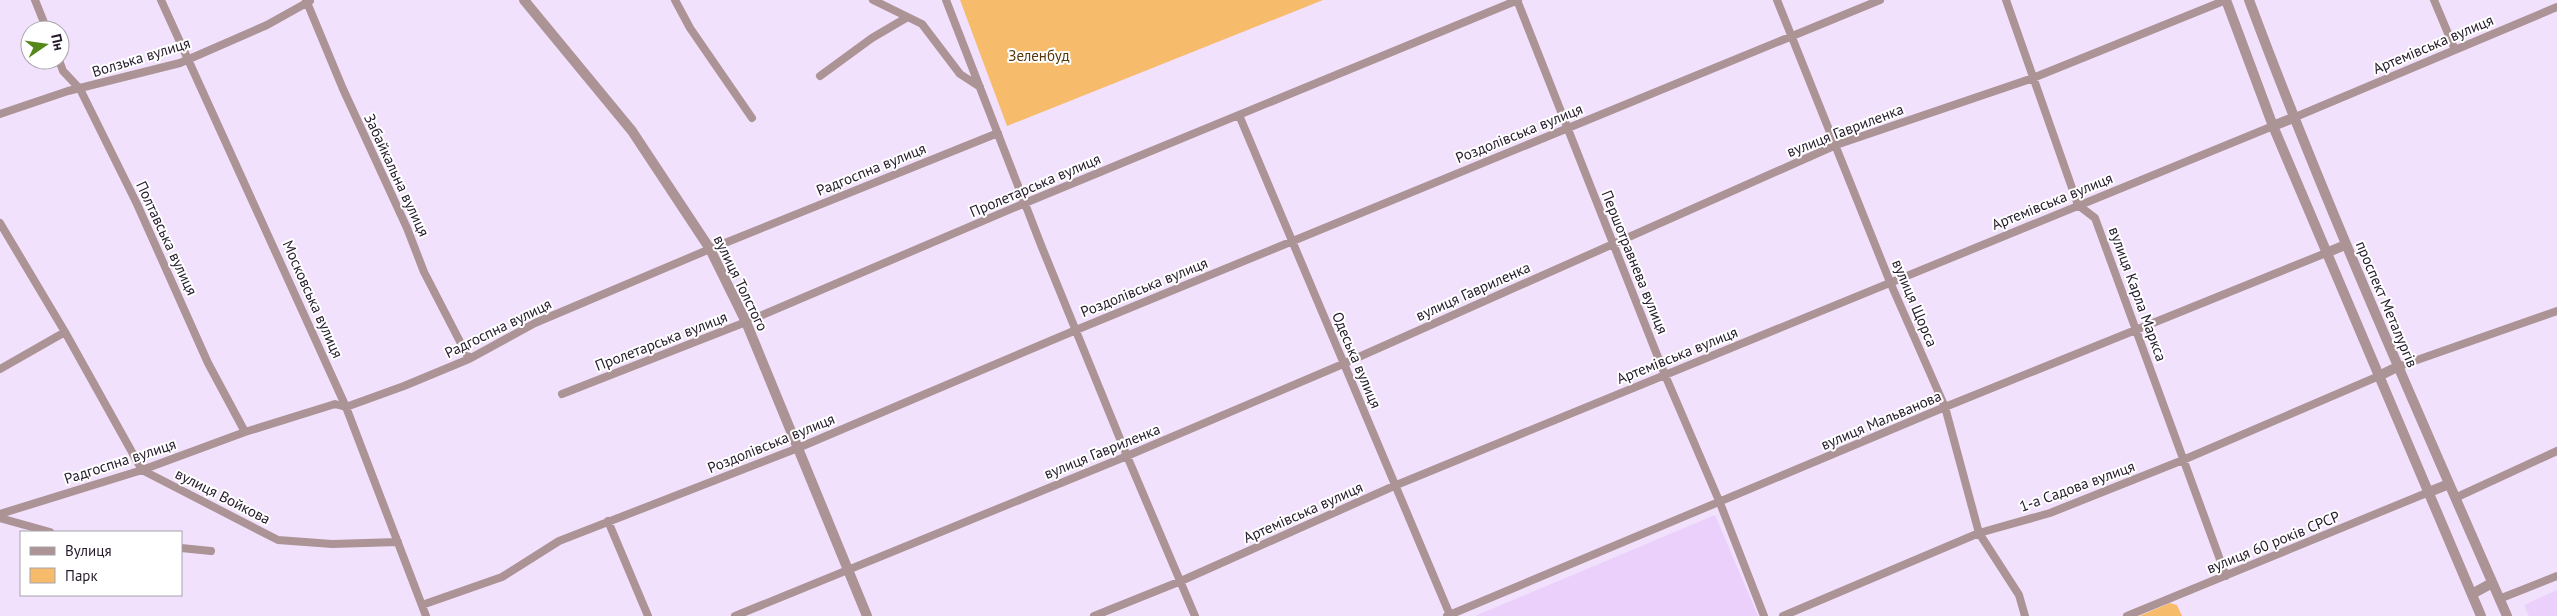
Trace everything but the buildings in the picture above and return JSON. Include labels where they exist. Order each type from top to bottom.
[{"type":"street","points":[[35,0],[43,20]]},
{"type":"street","name":"Московська вулиця","points":[[161,0],[346,407],[426,616]]},
{"type":"street","name":"вулиця Толстого","points":[[524,0],[632,131],[710,249],[746,322],[867,616]]},
{"type":"street","points":[[675,0],[690,28],[752,118]]},
{"type":"street","points":[[873,0],[906,18],[922,24],[960,74],[980,87]]},
{"type":"street","points":[[946,0],[1127,456],[1196,616]]},
{"type":"street","name":"Пролетарська вулиця","points":[[562,394],[746,322],[1025,203],[1517,0]]},
{"type":"street","name":"Першотравнева вулиця","points":[[1517,0],[1665,375],[1720,503],[1764,616]]},
{"type":"street","name":"вулиця Щорса","points":[[1777,0],[1890,282],[1945,407],[1979,533],[2019,596],[2025,616]]},
{"type":"street","name":"Роздолівська вулиця","points":[[422,605],[502,577],[559,541],[798,448],[1076,330],[1880,0]]},
{"type":"street","name":"вулиця Карла Маркса","points":[[2006,0],[2078,204],[2095,218],[2226,576]]},
{"type":"street","points":[[2226,0],[2273,126],[2481,616]]},
{"type":"street","name":"вулиця Гавриленка","points":[[735,616],[1127,456],[1343,364],[1836,145],[2033,78],[2226,0]]},
{"type":"street","name":"проспект Металургів","points":[[2249,0],[2293,118],[2345,244],[2507,616]]},
{"type":"street","points":[[2434,0],[2455,50]]},
{"type":"street","name":"Волзька вулиця","points":[[0,114],[68,91],[189,58],[267,25],[309,1]]},
{"type":"street","name":"Забайкальна вулиця","points":[[309,1],[342,89],[407,228],[424,272],[468,359]]},
{"type":"street","name":"Артемівська вулиця","points":[[2293,118],[2557,7]]},
{"type":"street","points":[[820,76],[872,38],[906,18]]},
{"type":"street","name":"Полтавська вулиця","points":[[63,70],[80,89],[138,204],[208,363],[245,432]]},
{"type":"street","name":"Одеська вулиця","points":[[1239,115],[1449,616]]},
{"type":"street","points":[[2273,126],[2293,118]]},
{"type":"street","name":"Артемівська вулиця","points":[[1094,616],[1181,582],[1394,486],[2078,204],[2273,126]]},
{"type":"street","name":"Радгоспна вулиця","points":[[0,516],[142,470],[245,432],[335,404],[346,407],[468,359],[535,323],[710,249],[998,133]]},
{"type":"street","points":[[0,223],[65,332],[142,470]]},
{"type":"street","points":[[2326,253],[2345,244]]},
{"type":"street","name":"вулиця Мальванова","points":[[1449,616],[1945,407],[2326,253]]},
{"type":"street","points":[[2379,376],[2397,367],[2557,311]]},
{"type":"street","points":[[0,369],[65,332]]},
{"type":"street","name":"1-а Садова вулиця","points":[[1783,616],[1979,533],[2050,513],[2183,460],[2379,376]]},
{"type":"street","points":[[2455,498],[2557,451]]},
{"type":"street","name":"вулиця Войкова","points":[[142,470],[278,540],[332,544],[398,542]]},
{"type":"street","points":[[2429,492],[2449,484]]},
{"type":"street","name":"вулиця 60 років СРСР","points":[[2127,616],[2429,492]]},
{"type":"street","points":[[0,516],[47,531]]},
{"type":"street","points":[[608,521],[648,616]]},
{"type":"street","points":[[182,548],[211,550]]},
{"type":"street","points":[[2499,599],[2557,576]]},
{"type":"street","points":[[2472,594],[2492,584]]},
{"type":"shaded area","points":[[1715,515],[1758,616],[1475,616]]},
{"type":"shaded area","points":[[2557,590],[2557,616],[2529,616],[2524,605]]},
{"type":"green space","name":"Зеленбуд","points":[[960,0],[1323,0],[1007,126]]},
{"type":"green space","points":[[2170,603],[2177,605],[2182,616],[2139,616]]}]
